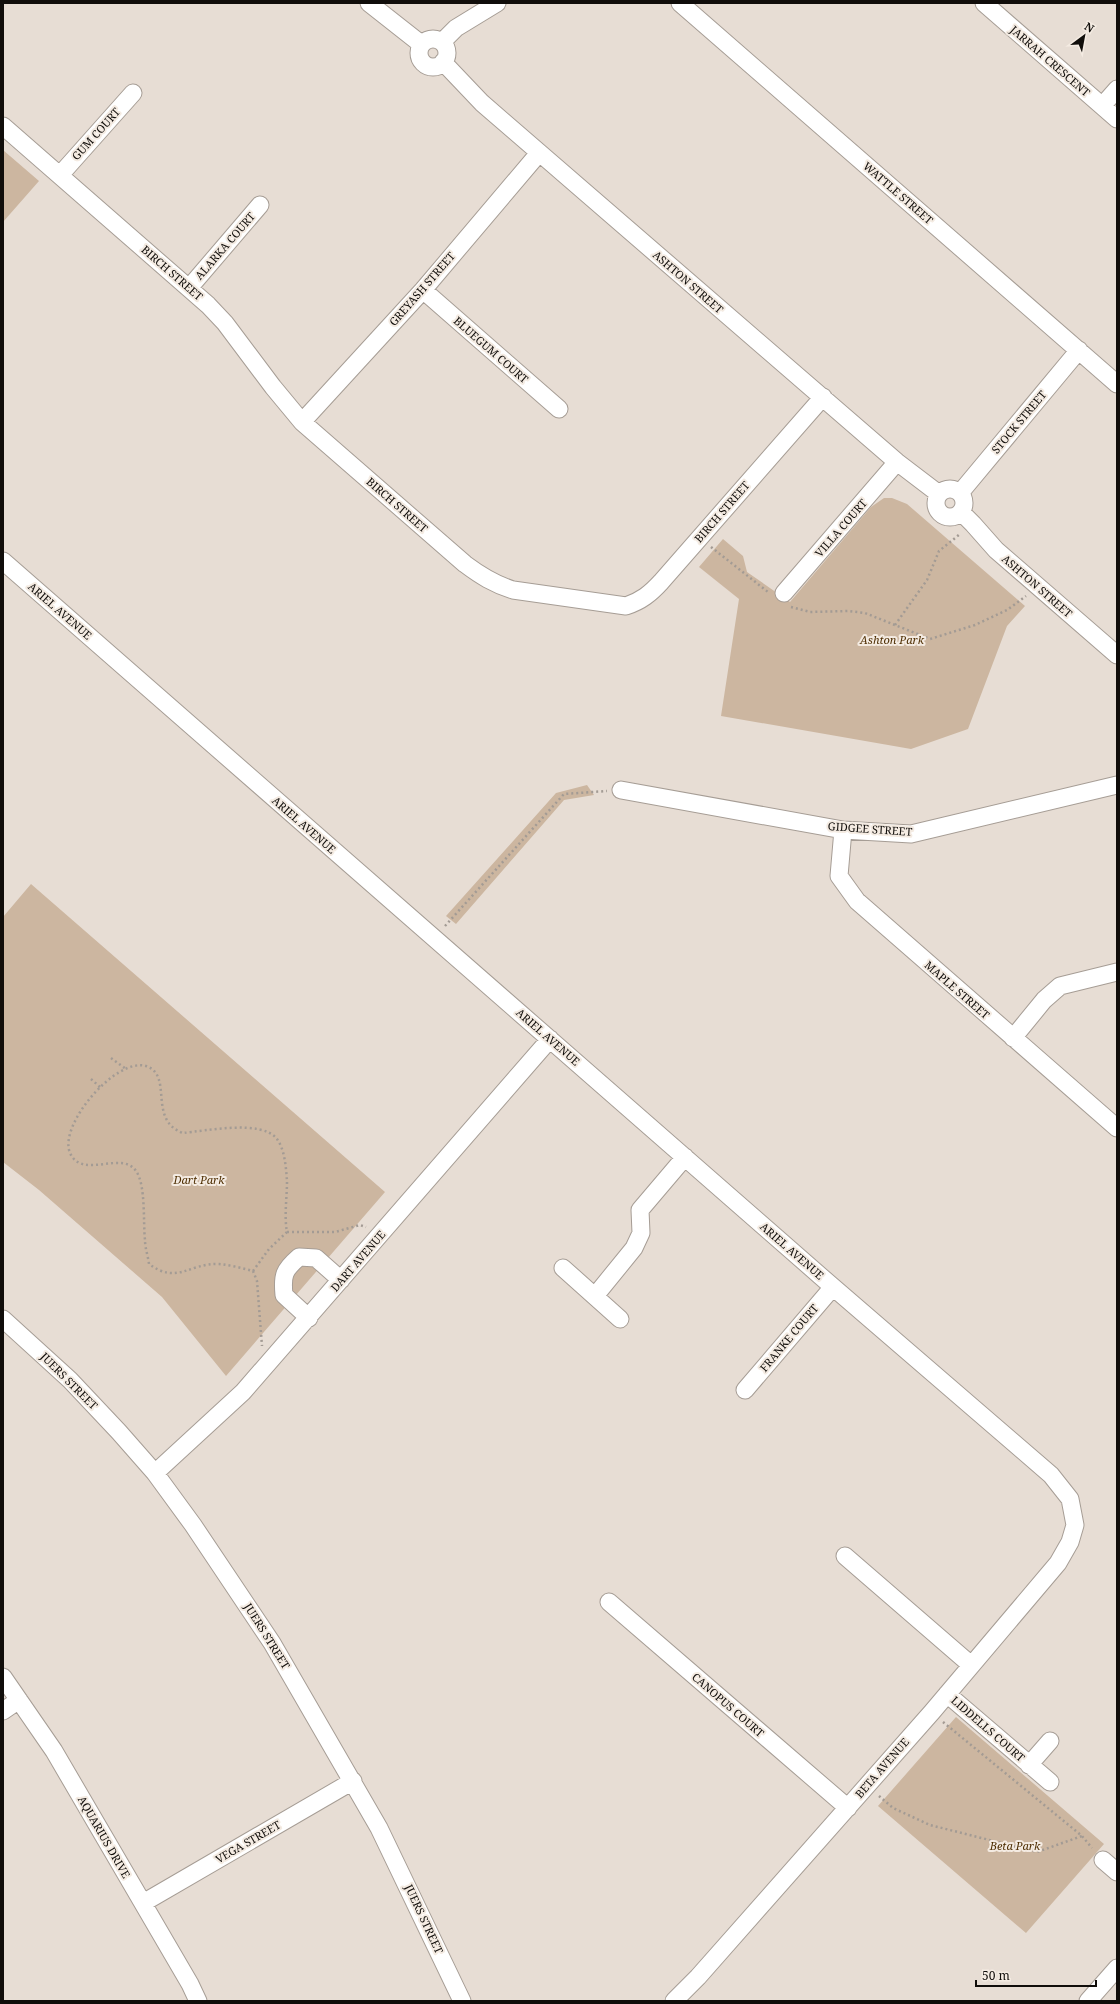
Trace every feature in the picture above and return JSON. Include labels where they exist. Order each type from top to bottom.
[{"type":"street","points":[[368,3],[421,44]]},
{"type":"street","points":[[442,42],[456,28],[497,3]]},
{"type":"street","name":"WATTLE STREET","points":[[680,3],[1117,384]]},
{"type":"street","name":"JARRAH CRESCENT","points":[[984,3],[1117,119]]},
{"type":"street","points":[[431,38],[442,42],[445,45],[447,54],[443,62],[435,67],[430,67],[422,62],[418,53],[421,44],[431,38]]},
{"type":"street","name":"ASHTON STREET","points":[[443,62],[482,104],[897,462],[939,494]]},
{"type":"street","points":[[1102,106],[1117,89]]},
{"type":"street","name":"GUM COURT","points":[[60,175],[133,93]]},
{"type":"street","name":"BIRCH STREET","points":[[3,126],[190,288],[226,323],[273,387],[302,422],[465,564],[487,581],[496,585],[514,590],[626,606],[646,598],[662,582],[823,397]]},
{"type":"street","name":"GREYASH STREET","points":[[302,422],[422,290],[539,153]]},
{"type":"street","name":"ALARKA COURT","points":[[190,288],[260,205]]},
{"type":"street","name":"BLUEGUM COURT","points":[[422,290],[559,409]]},
{"type":"street","name":"STOCK STREET","points":[[960,493],[1079,350]]},
{"type":"street","name":"VILLA COURT","points":[[782,599],[897,462]]},
{"type":"street","points":[[947,489],[960,493],[964,500],[961,512],[953,517],[941,514],[937,507],[939,494],[947,489]]},
{"type":"street","name":"ASHTON STREET","points":[[961,512],[996,550],[1117,655]]},
{"type":"street","name":"ARIEL AVENUE","points":[[3,561],[833,1287],[1051,1475],[1070,1499],[1075,1525]]},
{"type":"street","name":"GIDGEE STREET","points":[[621,790],[843,830],[911,834],[1117,786]]},
{"type":"street","name":"MAPLE STREET","points":[[843,830],[839,876],[856,901],[1117,1128]]},
{"type":"street","points":[[1013,1038],[1044,1000],[1060,986],[1117,972]]},
{"type":"street","name":"DART AVENUE","points":[[155,1473],[243,1392],[309,1318],[550,1039]]},
{"type":"street","points":[[595,1296],[634,1248],[641,1233],[640,1210],[685,1157]]},
{"type":"street","points":[[309,1318],[284,1295],[282,1280],[287,1268],[299,1257],[316,1258],[341,1280]]},
{"type":"street","points":[[563,1268],[620,1319]]},
{"type":"street","name":"FRANKE COURT","points":[[745,1390],[833,1287]]},
{"type":"street","name":"JUERS STREET","points":[[3,1320],[70,1380],[119,1432],[155,1473],[193,1525],[272,1643],[353,1781],[402,1872],[462,2001]]},
{"type":"street","name":"BETA AVENUE","points":[[674,2001],[698,1977],[848,1808],[932,1712],[1058,1563],[1070,1542],[1075,1525]]},
{"type":"street","points":[[845,1556],[971,1665]]},
{"type":"street","name":"CANOPUS COURT","points":[[609,1602],[848,1808]]},
{"type":"street","name":"AQUARIUS DRIVE","points":[[3,1677],[54,1751],[190,1984],[198,2001]]},
{"type":"street","name":"LIDDELLS COURT","points":[[947,1694],[1050,1782]]},
{"type":"street","points":[[3,1711],[19,1700]]},
{"type":"street","name":"LIDDELLS COURT","points":[[1029,1765],[1050,1741]]},
{"type":"street","name":"VEGA STREET","points":[[143,1903],[353,1781]]},
{"type":"street","points":[[1103,1860],[1117,1872]]},
{"type":"street","points":[[1088,2001],[1117,1968]]},
{"type":"path","points":[[895,625],[927,580],[939,551],[973,524]]},
{"type":"path","points":[[700,538],[748,578],[801,611],[865,613],[930,639],[975,625],[1007,610],[1039,587]]},
{"type":"path","points":[[434,938],[564,794],[621,790]]},
{"type":"path","points":[[111,1058],[126,1069]]},
{"type":"path","points":[[253,1270],[214,1265],[201,1265],[170,1274],[158,1270],[149,1264],[145,1242],[141,1181],[136,1170],[129,1164],[88,1164],[76,1160],[70,1152],[70,1134],[85,1103],[108,1079],[126,1069],[137,1066],[146,1066],[155,1071],[160,1081],[162,1110],[174,1129],[183,1132],[258,1128],[277,1139],[286,1163],[287,1205],[285,1221],[288,1232]]},
{"type":"path","points":[[91,1079],[100,1087]]},
{"type":"path","points":[[253,1270],[269,1249],[288,1232],[335,1232],[360,1225],[368,1227],[380,1236]]},
{"type":"path","points":[[253,1270],[257,1281],[264,1368]]},
{"type":"path","points":[[932,1712],[1082,1836],[1103,1860]]},
{"type":"path","points":[[867,1785],[893,1808],[930,1825],[1037,1852],[1082,1836]]},
{"type":"green space","points":[[3,150],[39,181],[3,222]]},
{"type":"green space","name":"Ashton Park","points":[[884,498],[892,498],[907,504],[1025,606],[1007,626],[968,729],[911,749],[721,716],[739,599],[699,567],[723,539],[743,556],[747,572],[790,602],[871,507]]},
{"type":"green space","points":[[587,785],[594,795],[564,800],[456,924],[446,916],[556,793]]},
{"type":"green space","name":"Dart Park","points":[[31,884],[385,1192],[226,1376],[162,1297],[39,1190],[3,1162],[3,917]]},
{"type":"green space","name":"Beta Park","points":[[956,1717],[1104,1844],[1026,1933],[878,1806]]}]
